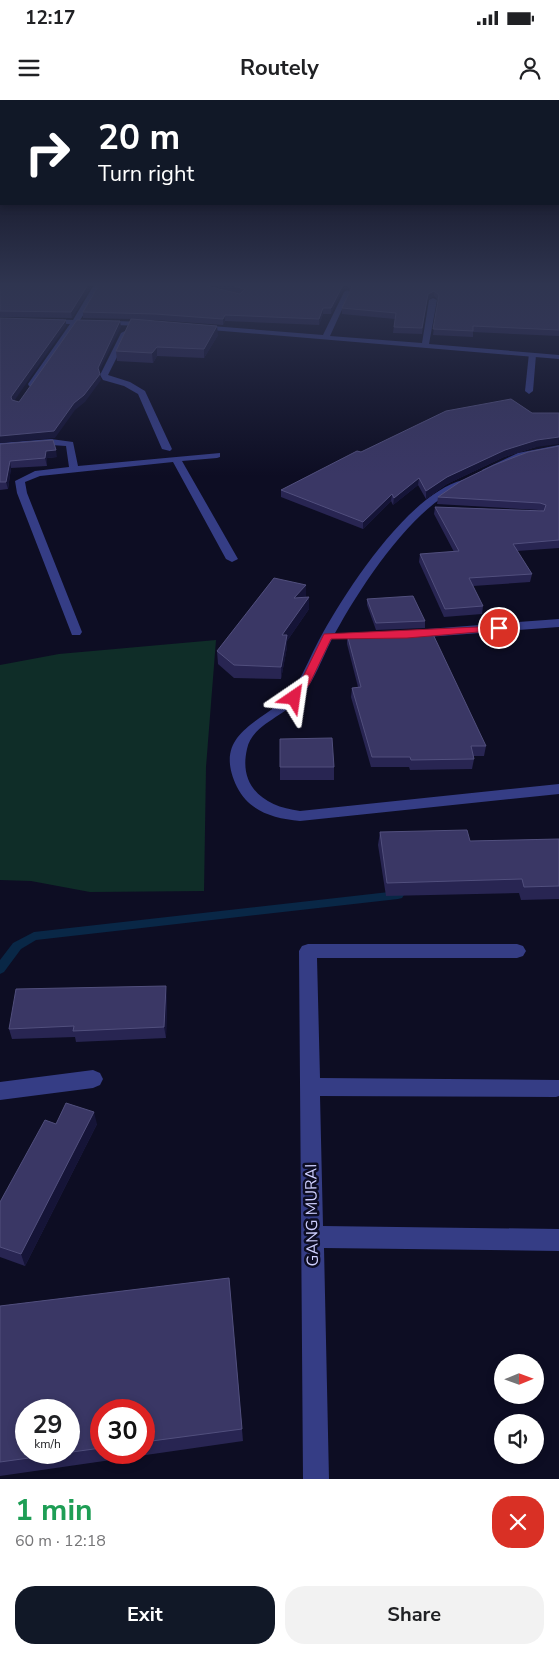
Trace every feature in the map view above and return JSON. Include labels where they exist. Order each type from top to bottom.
[{"type":"street","points":[[28,391],[57,347]]},
{"type":"street","points":[[118,347],[104,375],[106,378],[136,387],[142,393],[167,449]]},
{"type":"street","points":[[442,347],[559,357]]},
{"type":"street","points":[[529,391],[532,355]]},
{"type":"street","points":[[0,446],[51,442],[70,444],[74,469]]},
{"type":"street","points":[[559,448],[534,450],[518,454],[438,496],[424,509],[389,544],[327,636],[305,683],[294,698],[283,710],[253,728],[242,741],[237,763],[248,796],[261,806],[282,814],[300,816],[559,789]]},
{"type":"street","points":[[76,632],[22,493],[20,481],[38,474],[74,469],[217,455]]},
{"type":"street","points":[[176,459],[232,559]]},
{"type":"street","points":[[424,509],[443,510]]},
{"type":"street","points":[[397,635],[559,623]]},
{"type":"street","points":[[327,636],[347,636]]},
{"type":"street","name":"GANG MURAI","points":[[316,1479],[308,950],[517,951]]},
{"type":"street","points":[[0,1092],[93,1079]]},
{"type":"street","points":[[310,1087],[556,1088]]},
{"type":"street","points":[[313,1237],[559,1240]]},
{"type":"green space","points":[[216,640],[206,767],[204,891],[90,892],[31,881],[0,880],[0,665],[59,654]]},
{"type":"building","points":[[0,347],[46,347],[11,397],[12,400],[19,402],[58,347],[108,347],[98,368],[100,374],[84,395],[74,403],[54,431],[0,436]]},
{"type":"building","points":[[118,347],[157,347],[152,353],[116,351]]},
{"type":"building","points":[[165,347],[205,347],[204,349]]},
{"type":"building","points":[[511,399],[532,413],[559,413],[559,437],[537,440],[505,450],[447,477],[426,491],[419,478],[394,498],[392,494],[363,522],[281,490],[357,451],[361,452],[446,411]]},
{"type":"building","points":[[53,440],[56,450],[46,451],[45,458],[10,461],[6,482],[0,482],[0,444]]},
{"type":"building","points":[[559,446],[559,540],[513,544],[532,574],[469,578],[483,606],[445,609],[420,554],[459,551],[435,507],[544,511],[546,505],[540,503],[438,497],[461,481],[494,465],[528,452]]},
{"type":"building","points":[[274,578],[306,585],[294,598],[309,597],[282,635],[287,635],[281,667],[234,665],[217,651]]},
{"type":"building","points":[[413,596],[425,621],[376,623],[367,599]]},
{"type":"building","points":[[431,630],[486,746],[471,746],[474,759],[411,760],[410,757],[372,757],[352,688],[361,687],[347,634]]},
{"type":"building","points":[[332,738],[334,767],[280,767],[280,739]]},
{"type":"building","points":[[467,830],[470,841],[559,839],[559,886],[524,887],[522,879],[387,883],[380,832]]},
{"type":"building","points":[[166,986],[164,1027],[73,1031],[74,1026],[9,1029],[16,989]]},
{"type":"building","points":[[66,1103],[94,1112],[21,1254],[0,1247],[0,1202],[45,1120],[56,1124]]},
{"type":"building","points":[[229,1278],[242,1429],[155,1441],[155,1399],[90,1399],[90,1450],[80,1451],[80,1399],[15,1399],[15,1460],[0,1462],[0,1306]]},
{"type":"waterway","points":[[0,969],[17,946],[34,936],[398,895]]},
{"type":"route","points":[[294,698],[305,683],[327,636],[407,635],[499,628]]}]
